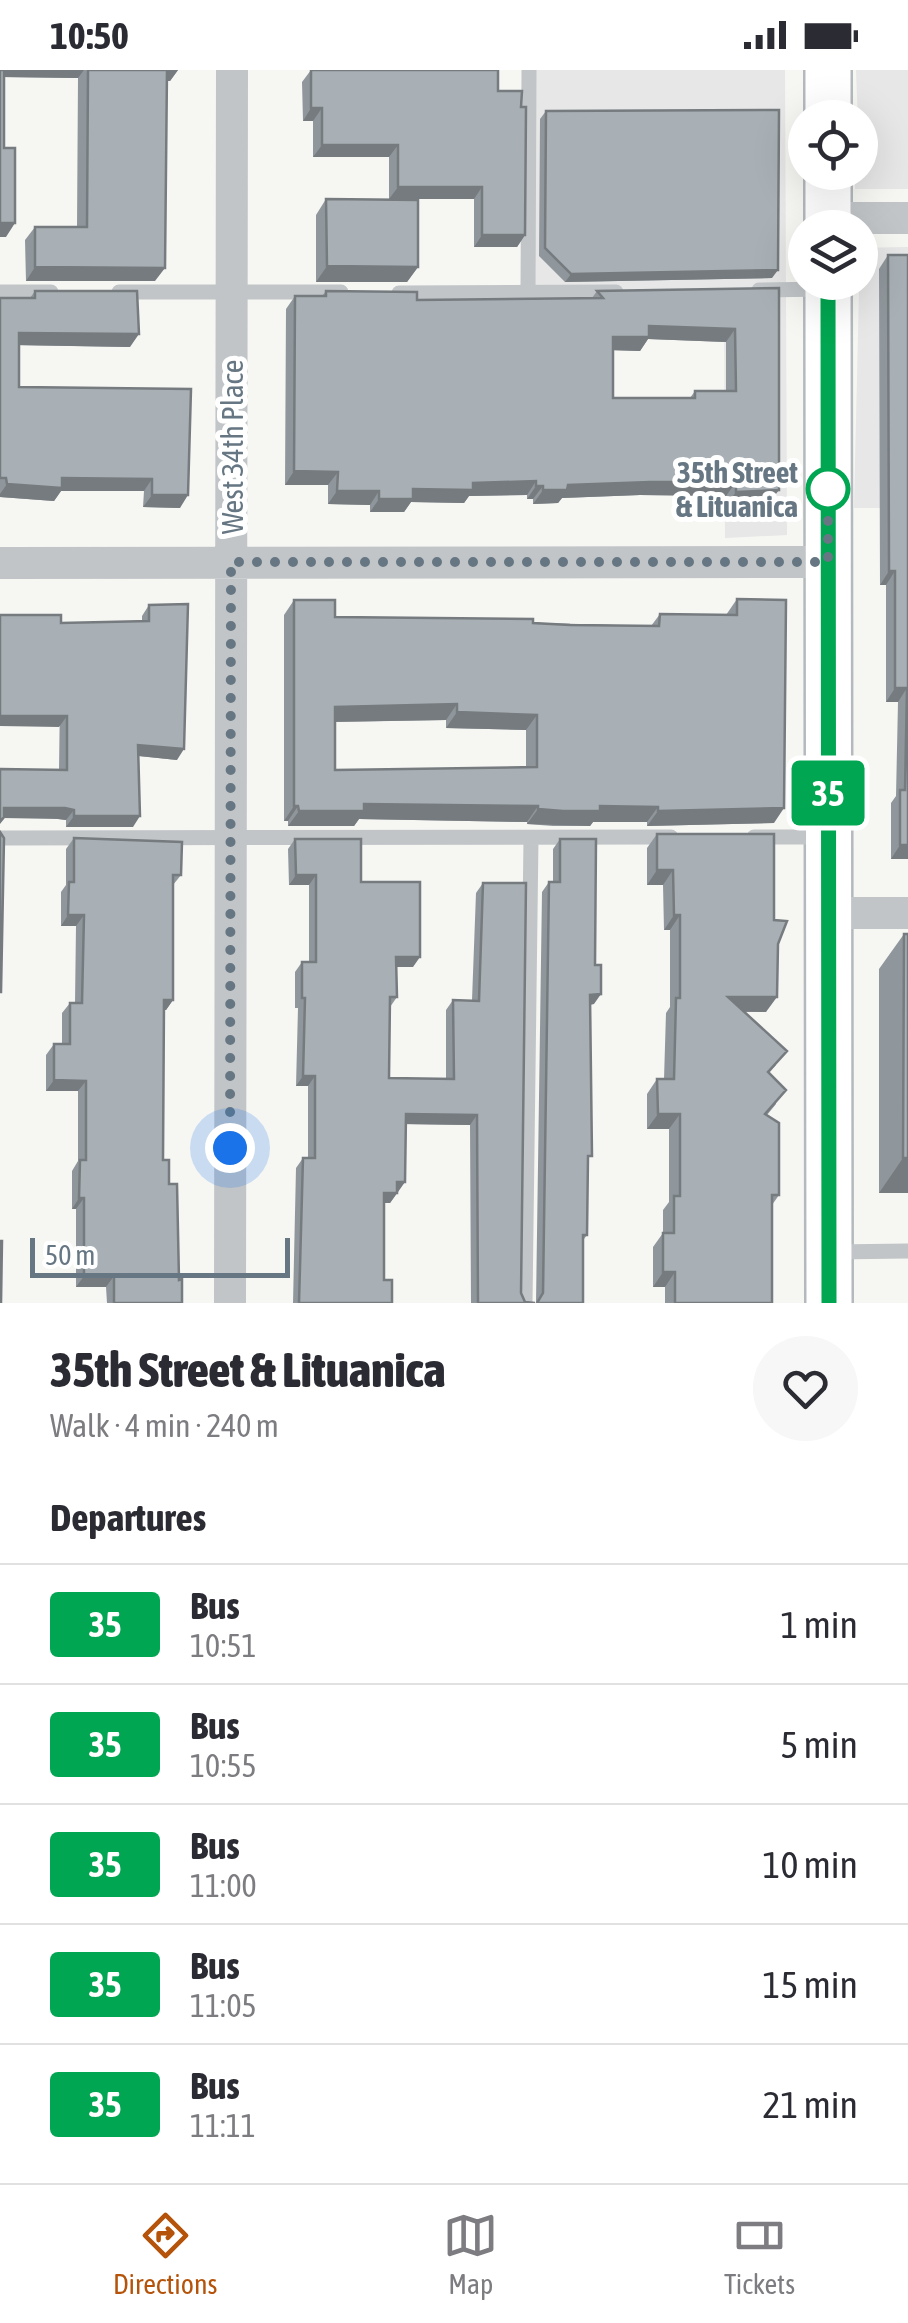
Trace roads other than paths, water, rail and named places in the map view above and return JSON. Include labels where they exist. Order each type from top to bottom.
[{"type":"main road","points":[[828,70],[828,100]]},
{"type":"main road","points":[[828,300],[829,1303]]},
{"type":"street","name":"West 34th Place","points":[[230,1303],[232,70]]},
{"type":"street","points":[[878,220],[908,218]]},
{"type":"street","points":[[0,563],[828,562]]},
{"type":"street","points":[[828,913],[908,913]]},
{"type":"lane","points":[[528,294],[529,70]]},
{"type":"lane","points":[[741,290],[788,288]]},
{"type":"lane","points":[[0,292],[73,292]]},
{"type":"lane","points":[[109,292],[352,292]]},
{"type":"lane","points":[[391,293],[626,292]]},
{"type":"lane","points":[[741,837],[828,837]]},
{"type":"lane","points":[[0,838],[684,838]]},
{"type":"lane","points":[[526,1303],[531,838]]},
{"type":"lane","points":[[828,1252],[908,1252]]},
{"type":"place","name":"35th Street & Lituanica","points":[[828,489]]}]
